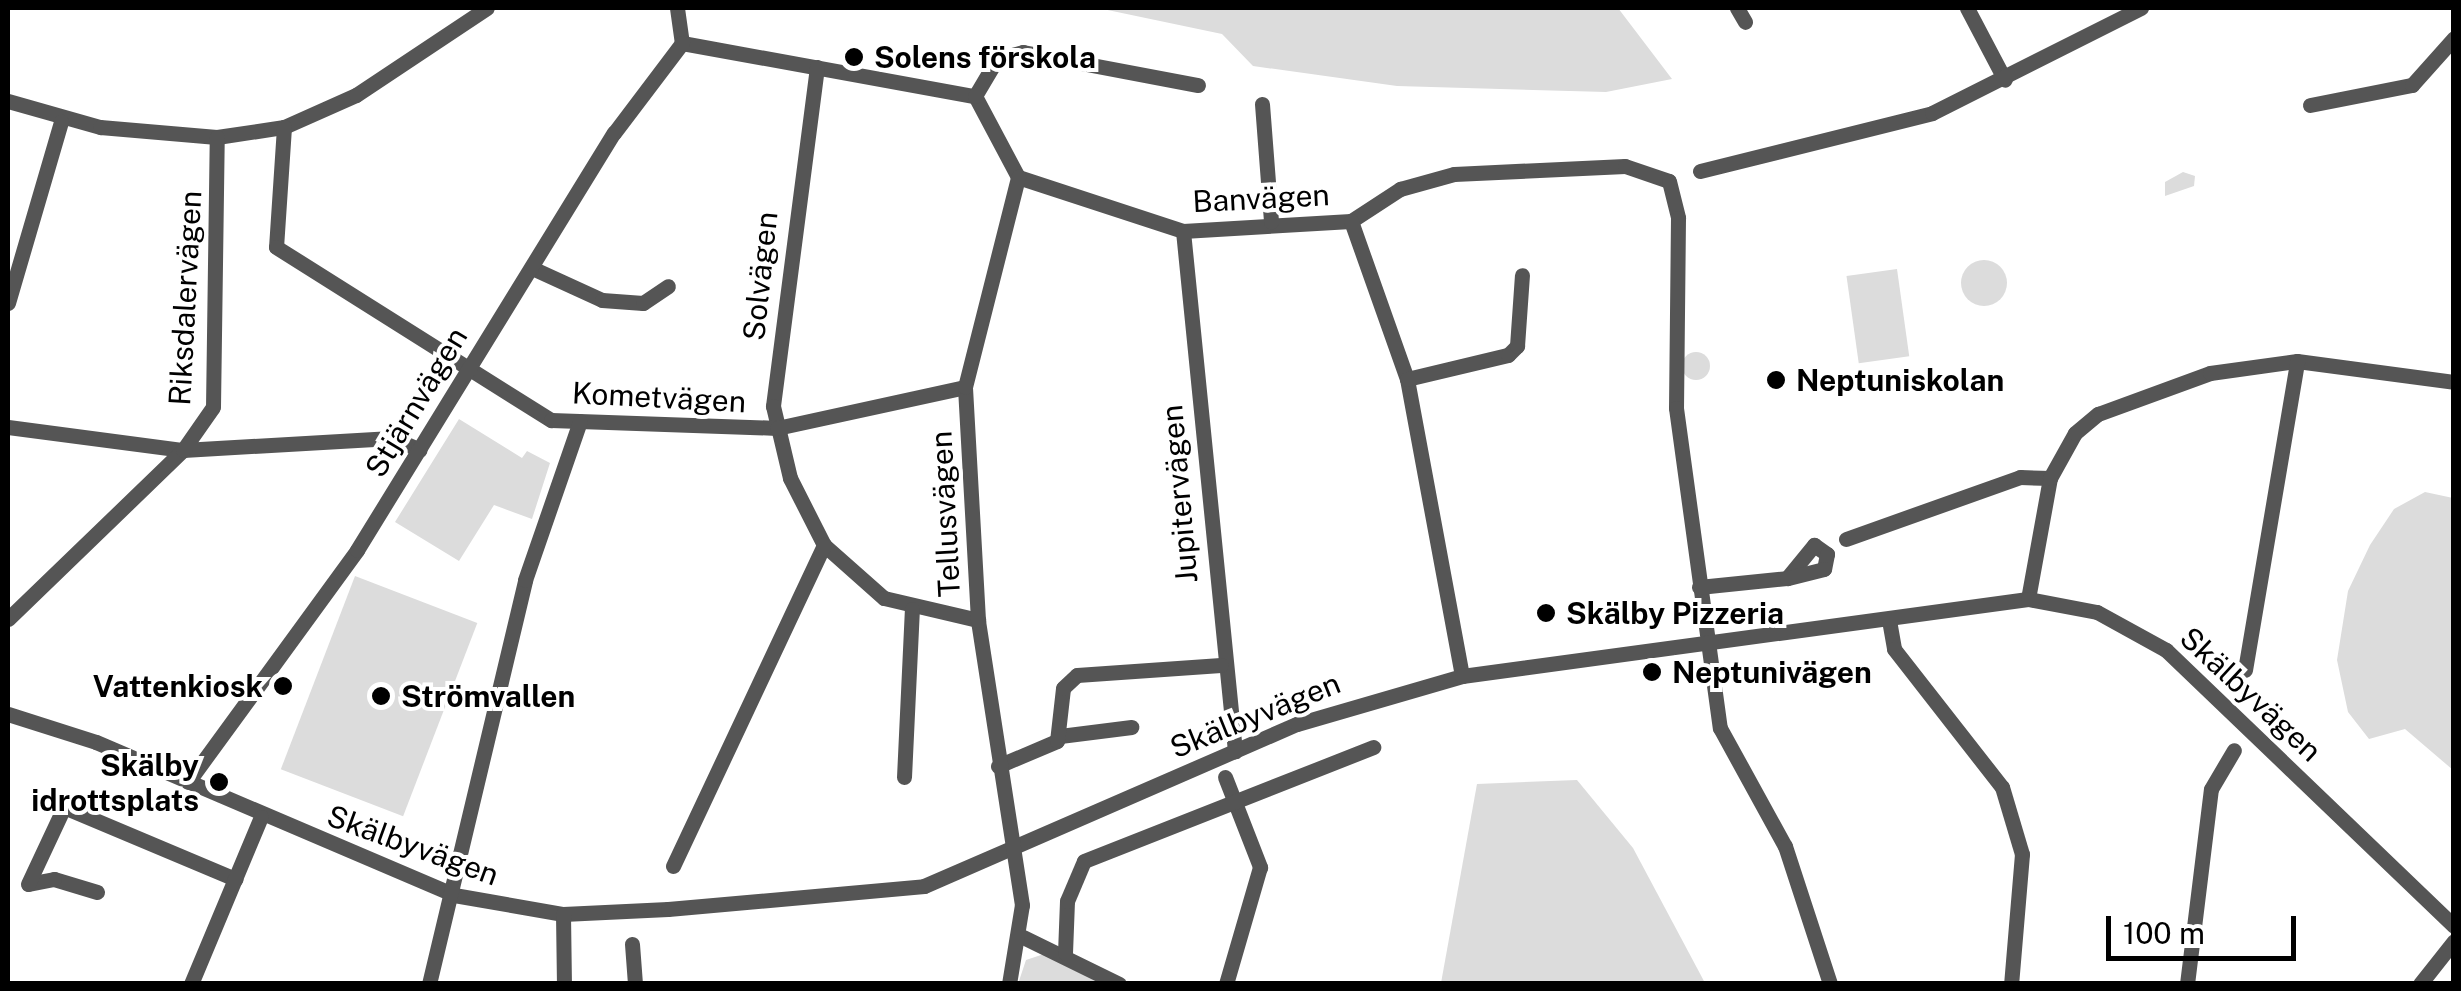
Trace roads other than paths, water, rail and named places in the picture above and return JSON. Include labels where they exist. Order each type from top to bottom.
[{"type":"street","points":[[8,101],[61,122],[217,137],[284,127],[356,95],[488,8]]},
{"type":"street","points":[[677,8],[682,43],[975,96]]},
{"type":"street","points":[[1967,8],[2005,80]]},
{"type":"street","points":[[1700,171],[1893,126],[2005,80],[2141,8]]},
{"type":"street","points":[[2310,104],[2412,85],[2454,38]]},
{"type":"street","name":"Stjärnvägen","points":[[188,782],[420,450],[466,370],[682,43]]},
{"type":"street","points":[[975,96],[997,59],[1023,52],[1198,85]]},
{"type":"street","name":"Solvägen","points":[[817,67],[777,428],[824,545],[884,598],[912,609],[978,620]]},
{"type":"street","points":[[975,96],[1018,177]]},
{"type":"street","points":[[1262,104],[1270,222]]},
{"type":"street","points":[[8,303],[61,122]]},
{"type":"street","name":"Kometvägen","points":[[284,127],[276,247],[551,420],[777,428],[965,387]]},
{"type":"street","name":"Riksdalervägen","points":[[8,619],[183,450],[213,407],[217,137]]},
{"type":"street","name":"Banvägen","points":[[1018,177],[1183,231],[1270,222],[1351,221],[1400,189],[1454,174],[1656,170],[1677,196],[1674,375],[1699,587]]},
{"type":"street","name":"Tellusvägen","points":[[1018,177],[965,387],[978,620],[1023,937]]},
{"type":"street","points":[[1351,221],[1407,378],[1462,676]]},
{"type":"street","name":"Jupitervägen","points":[[1183,231],[1222,666],[1234,751]]},
{"type":"street","points":[[532,268],[602,300],[643,303],[668,286]]},
{"type":"street","points":[[1407,378],[1508,355],[1517,346],[1522,275]]},
{"type":"street","points":[[2028,599],[2050,478],[2075,432],[2098,414],[2210,373],[2297,361],[2454,382]]},
{"type":"street","points":[[2245,670],[2297,361]]},
{"type":"street","points":[[429,984],[454,895],[521,596],[580,421]]},
{"type":"street","points":[[8,427],[183,450],[392,438],[420,450]]},
{"type":"street","points":[[1846,540],[2020,477],[2050,478]]},
{"type":"street","points":[[674,866],[824,545]]},
{"type":"street","points":[[1787,578],[1699,587],[1705,646],[1720,728],[1785,846],[1830,984]]},
{"type":"street","name":"Skälbyvägen","points":[[8,714],[188,782],[261,817],[454,895],[562,914],[906,888],[1011,852],[1234,751],[1364,700],[1462,676],[1705,646],[2028,599],[2097,612],[2166,650],[2454,926]]},
{"type":"street","points":[[904,776],[912,609]]},
{"type":"street","points":[[1889,620],[1894,649],[2002,787],[2022,854],[2011,984]]},
{"type":"street","points":[[1060,736],[1062,688],[1077,675],[1222,666]]},
{"type":"street","points":[[998,766],[1060,736],[1132,727]]},
{"type":"street","points":[[1065,953],[1067,901],[1084,860],[1373,747]]},
{"type":"street","points":[[2188,984],[2210,790],[2234,750]]},
{"type":"street","points":[[1225,777],[1237,798],[1260,867],[1226,984]]},
{"type":"street","points":[[97,892],[54,879],[28,884],[64,807],[235,879]]},
{"type":"street","points":[[191,984],[261,817]]},
{"type":"street","points":[[562,914],[564,984]]},
{"type":"street","points":[[1009,984],[1023,937],[1065,953],[1120,984]]},
{"type":"street","points":[[2425,982],[2454,941]]},
{"type":"street","points":[[632,944],[635,984]]},
{"type":"place","name":"Solens förskola","points":[[854,57]]},
{"type":"place","name":"Neptuniskolan","points":[[1776,380]]},
{"type":"place","name":"Skälby Pizzeria","points":[[1546,613]]},
{"type":"place","name":"Neptunivägen","points":[[1652,672]]},
{"type":"place","name":"Vattenkiosk","points":[[283,686]]},
{"type":"place","name":"Strömvallen","points":[[381,696]]},
{"type":"place","name":"Skälby idrottsplats","points":[[219,782]]}]
